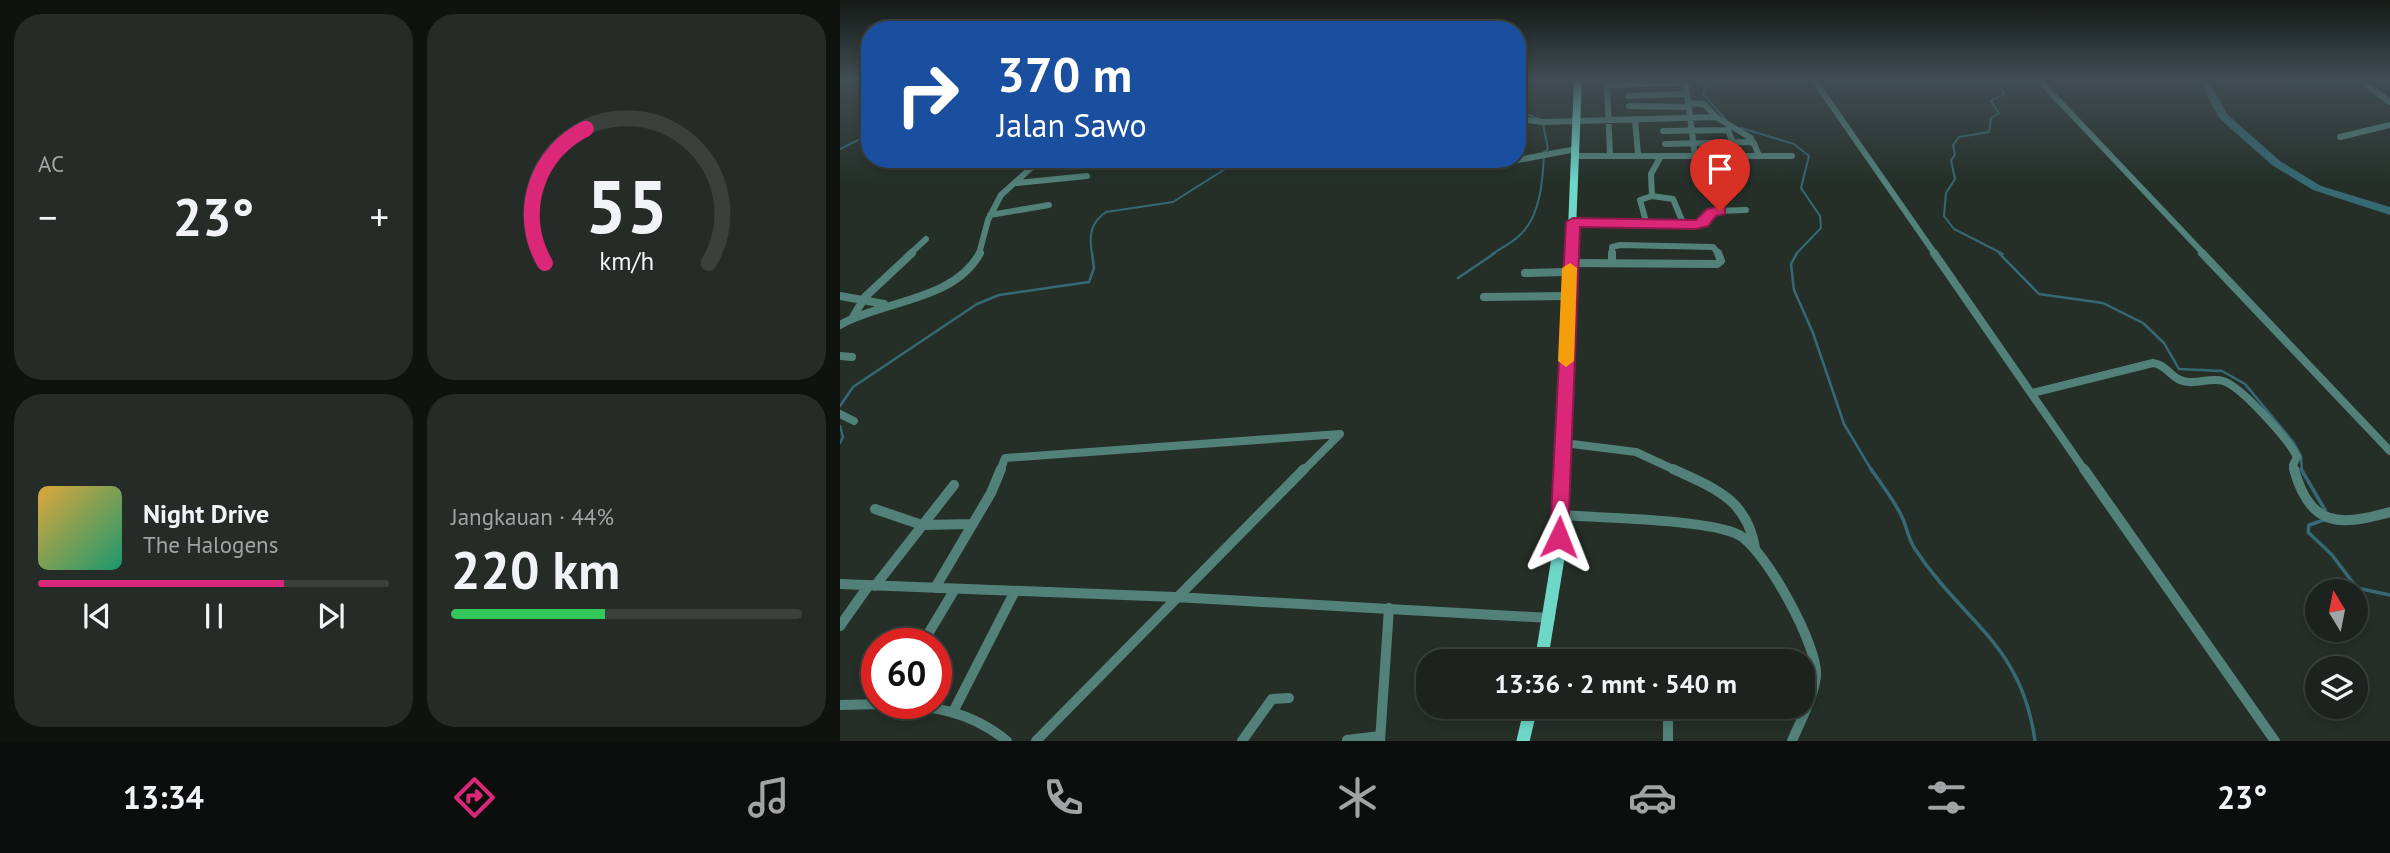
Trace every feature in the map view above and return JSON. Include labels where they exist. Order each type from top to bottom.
[{"type":"main road","points":[[1544,649],[1558,558],[1578,115]]},
{"type":"main road","points":[[1523,741],[1528,719]]},
{"type":"street","points":[[1610,115],[1610,155]]},
{"type":"street","points":[[1631,115],[1638,154]]},
{"type":"street","points":[[1689,115],[1695,156]]},
{"type":"street","points":[[1714,115],[1754,141],[1752,143],[1759,156]]},
{"type":"street","points":[[1838,115],[2275,741]]},
{"type":"street","points":[[2072,115],[2390,451]]},
{"type":"street","points":[[1526,120],[1543,122],[1716,117]]},
{"type":"street","points":[[1652,196],[1651,174],[1664,156],[1661,119]]},
{"type":"street","points":[[2340,137],[2390,125]]},
{"type":"street","points":[[1663,131],[1730,131],[1733,143]]},
{"type":"street","points":[[1665,144],[1752,143]]},
{"type":"street","points":[[1526,160],[1576,152],[1610,155],[1792,156]]},
{"type":"street","points":[[840,325],[884,304],[936,289],[974,266],[981,258],[989,215],[1004,191],[1032,168]]},
{"type":"street","points":[[1017,183],[1087,176]]},
{"type":"street","points":[[1647,225],[1640,200],[1652,196],[1673,199],[1684,225]]},
{"type":"street","points":[[989,215],[1049,205]]},
{"type":"street","points":[[1573,222],[1684,225],[1704,223],[1715,211],[1746,211]]},
{"type":"street","points":[[853,317],[862,299],[912,256],[926,239]]},
{"type":"street","points":[[1525,273],[1612,263],[1717,264],[1721,261],[1717,249],[1713,247],[1620,245],[1612,247],[1612,263]]},
{"type":"street","points":[[840,296],[884,304]]},
{"type":"street","points":[[1484,297],[1568,296]]},
{"type":"street","points":[[840,356],[852,356]]},
{"type":"street","points":[[2032,393],[2153,363],[2169,368],[2178,379],[2185,382],[2214,379],[2235,385],[2251,397],[2266,421],[2294,448],[2297,457],[2292,465],[2294,472],[2306,495],[2329,518],[2340,522],[2390,512]]},
{"type":"street","points":[[840,414],[854,421]]},
{"type":"street","points":[[935,588],[991,493],[1005,458],[1340,434],[1175,597],[1036,741]]},
{"type":"street","points":[[1564,443],[1636,452],[1712,487],[1731,501],[1751,524],[1755,548]]},
{"type":"street","points":[[840,626],[954,485]]},
{"type":"street","points":[[875,509],[922,525],[974,524]]},
{"type":"street","points":[[1560,515],[1713,527],[1739,535],[1755,548],[1807,633],[1815,662],[1816,679],[1792,741]]},
{"type":"street","points":[[840,584],[1175,597],[1550,618]]},
{"type":"street","points":[[932,628],[955,589]]},
{"type":"street","points":[[1007,741],[988,723],[954,710],[1015,591]]},
{"type":"street","points":[[1347,740],[1380,738],[1389,608]]},
{"type":"street","points":[[1242,741],[1272,699],[1289,698]]},
{"type":"street","points":[[840,705],[861,705]]},
{"type":"street","points":[[1668,719],[1668,741]]},
{"type":"waterway","points":[[1528,115],[1539,119]]},
{"type":"waterway","points":[[1721,115],[1726,120]]},
{"type":"waterway","points":[[1996,115],[1991,118],[1989,132],[1959,137],[1953,145],[1955,155],[1951,160],[1955,179],[1946,193],[1944,216],[1954,229],[2003,254]]},
{"type":"waterway","points":[[2222,115],[2276,163],[2317,188],[2390,211]]},
{"type":"waterway","points":[[1492,254],[1517,238],[1527,227],[1537,207],[1544,152],[1548,149],[1543,124]]},
{"type":"waterway","points":[[1741,128],[1794,144],[1809,156],[1801,188],[1820,216],[1821,228],[1796,254]]},
{"type":"waterway","points":[[840,149],[861,138]]},
{"type":"waterway","points":[[1092,254],[1092,230],[1106,212],[1173,202],[1227,168]]},
{"type":"waterway","points":[[840,406],[853,387],[977,304],[999,295],[1089,282],[1094,268],[1092,253]]},
{"type":"waterway","points":[[1458,278],[1495,253]]},
{"type":"waterway","points":[[1797,253],[1791,264],[1794,290],[1813,333],[1844,424],[1872,471]]},
{"type":"waterway","points":[[1999,253],[2039,294],[2103,303],[2143,323],[2164,343],[2179,369],[2222,371],[2245,384],[2294,443],[2301,456],[2302,471]]},
{"type":"waterway","points":[[840,426],[843,437],[840,443]]},
{"type":"waterway","points":[[1871,469],[1900,512],[1915,549],[1933,574],[1988,636],[2018,680],[2028,708],[2035,741]]},
{"type":"waterway","points":[[2302,471],[2325,510]]},
{"type":"waterway","points":[[2327,519],[2309,525],[2308,532],[2332,555],[2357,588],[2390,595]]},
{"type":"slow traffic","points":[[1566,361],[1570,268]]},
{"type":"route","points":[[1559,537],[1573,222],[1684,225],[1704,223],[1712,212],[1720,211]]}]
